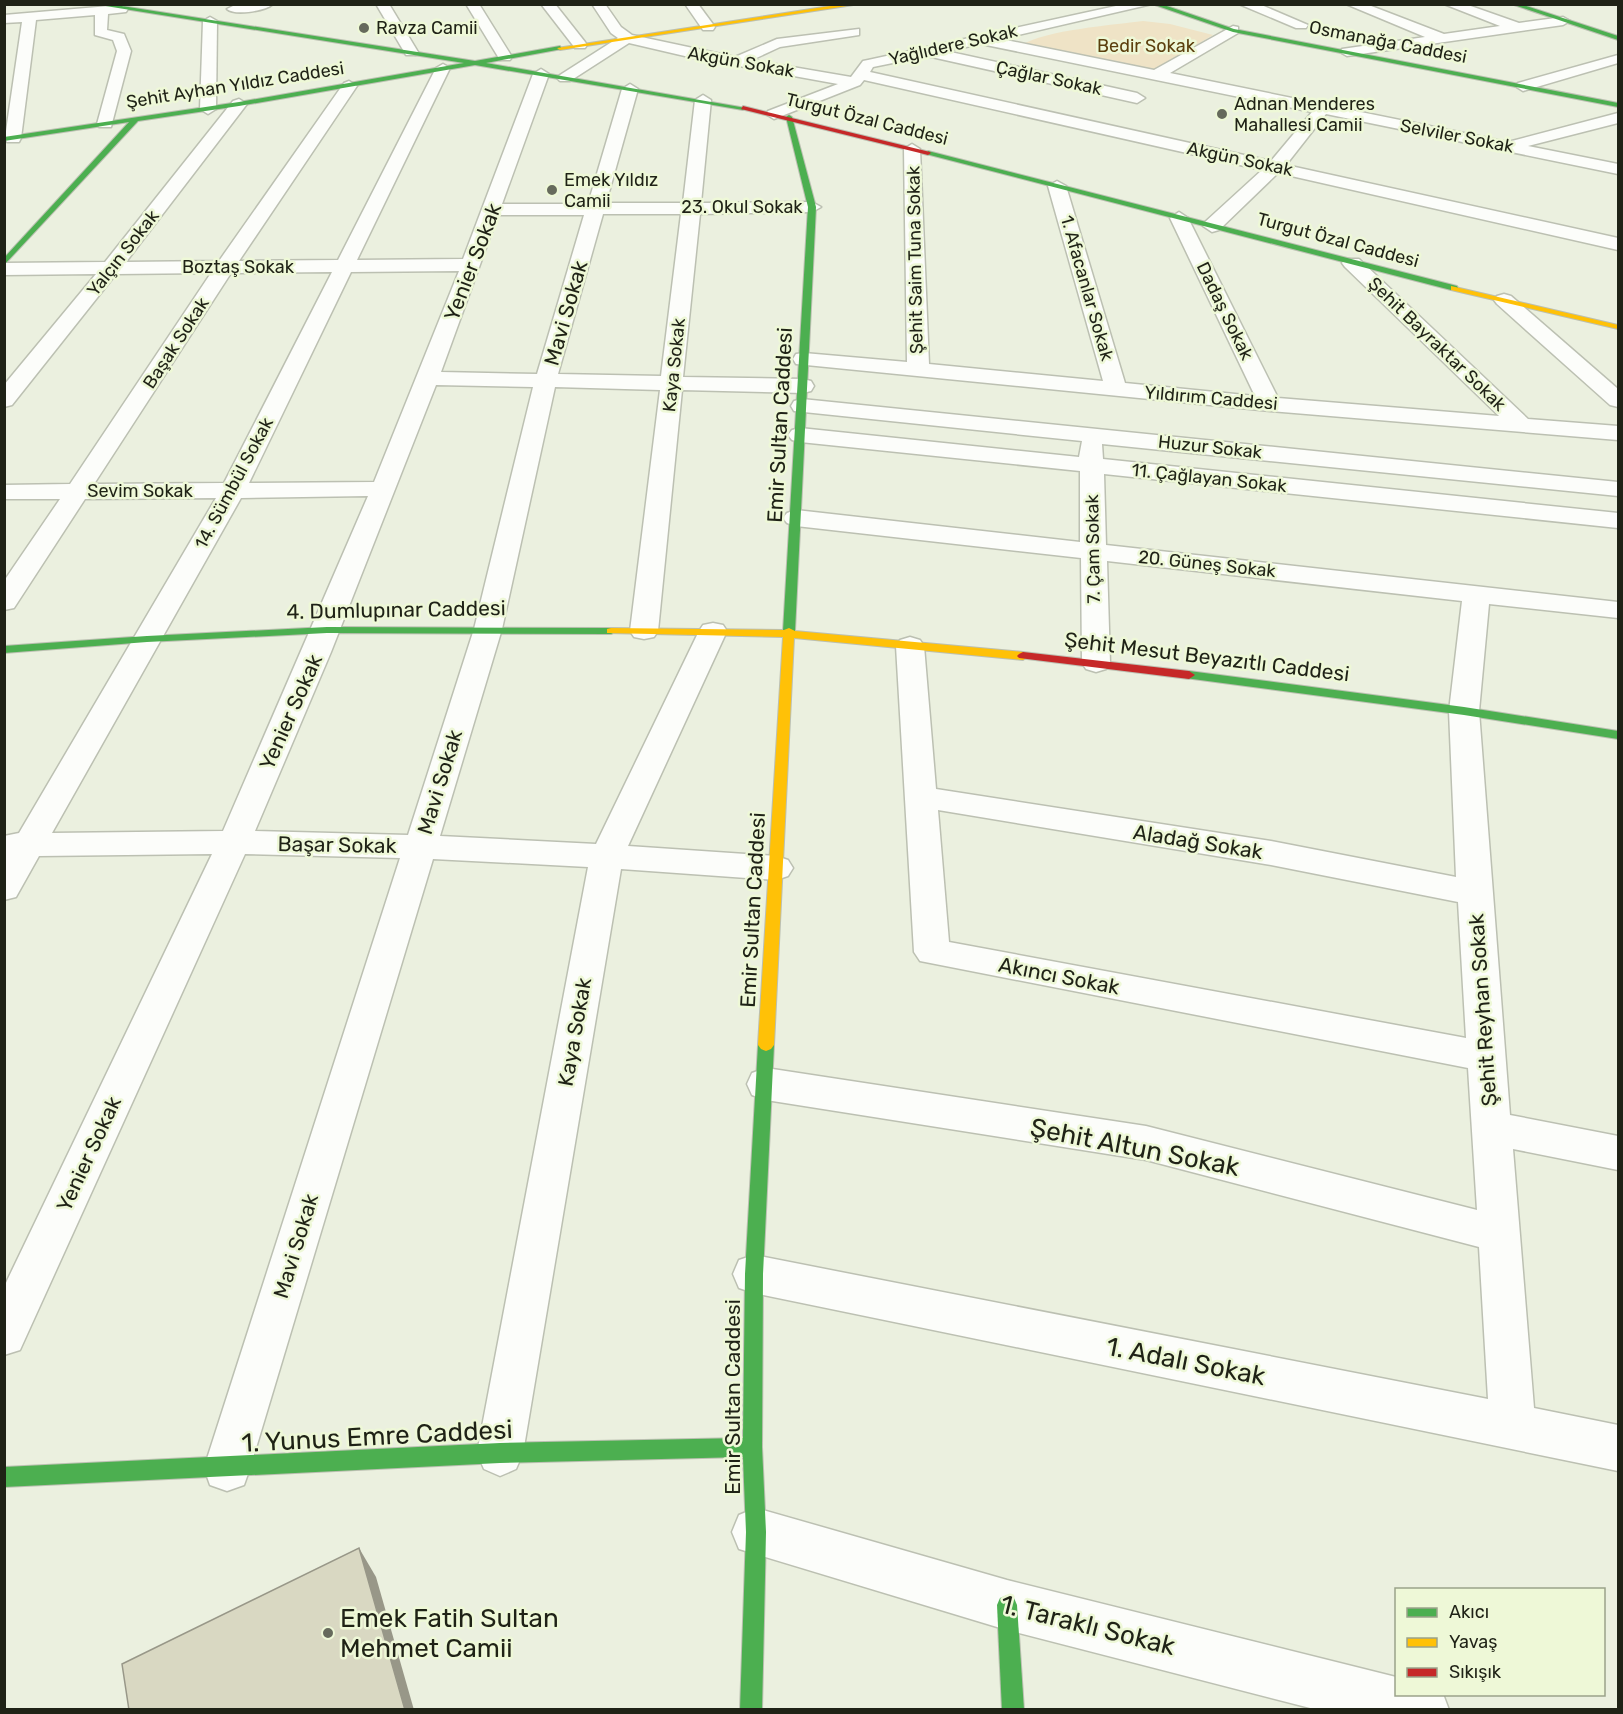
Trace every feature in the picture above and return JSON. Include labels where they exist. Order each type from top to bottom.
[{"type":"street","points":[[244,27],[233,7],[267,4]]},
{"type":"street","points":[[382,4],[411,52]]},
{"type":"street","points":[[472,4],[505,57]]},
{"type":"street","points":[[548,4],[580,45]]},
{"type":"street","points":[[553,76],[627,38],[616,30],[598,4]]},
{"type":"street","points":[[691,4],[708,27]]},
{"type":"street","name":"Yağlıdere Sokak","points":[[774,114],[858,79],[868,64],[1146,4]]},
{"type":"street","name":"Osmanağa Caddesi","points":[[1154,4],[1233,30],[1618,105]]},
{"type":"street","points":[[1245,4],[1301,25]]},
{"type":"street","points":[[1352,4],[1444,38]]},
{"type":"street","points":[[1450,4],[1518,28]]},
{"type":"street","points":[[1513,4],[1538,13],[1562,14],[1618,38]]},
{"type":"street","name":"Şehit Ayhan Yıldız Caddesi","points":[[9,138],[239,104],[505,57],[708,27],[800,9],[855,5]]},
{"type":"street","points":[[4,19],[98,7],[121,9]]},
{"type":"street","points":[[98,7],[100,32],[119,37],[124,51],[105,124]]},
{"type":"street","name":"Turgut Özal Caddesi","points":[[121,9],[411,52],[703,100],[789,117],[1352,263],[1618,327]]},
{"type":"street","points":[[1347,52],[1518,28],[1562,14]]},
{"type":"street","points":[[9,138],[30,16]]},
{"type":"street","points":[[208,109],[210,21]]},
{"type":"street","points":[[1088,126],[1137,98],[1233,30]]},
{"type":"street","points":[[736,61],[777,43],[854,32]]},
{"type":"street","name":"Akgün Sokak","points":[[627,38],[736,61],[858,79],[1088,126],[1618,244]]},
{"type":"street","name":"Selviler Sokak","points":[[978,39],[1618,169]]},
{"type":"street","name":"Çağlar Sokak","points":[[925,51],[1137,98]]},
{"type":"street","points":[[1523,86],[1618,59]]},
{"type":"street","name":"14. Sümbül Sokak","points":[[4,888],[17,845],[147,639],[233,490],[443,68]]},
{"type":"street","name":"Yenier Sokak","points":[[4,1335],[234,842],[327,630],[493,210],[553,76]]},
{"type":"street","name":"Başak Sokak","points":[[4,602],[80,491],[225,267],[349,86]]},
{"type":"street","name":"Mavi Sokak","points":[[227,1468],[488,629],[546,379],[630,89]]},
{"type":"street","name":"Kaya Sokak","points":[[644,631],[703,100]]},
{"type":"street","name":"Yalçın Sokak","points":[[4,400],[239,104]]},
{"type":"street","points":[[1212,226],[1275,167],[1322,109]]},
{"type":"street","name":"Emir Sultan Caddesi","points":[[751,1710],[756,1532],[752,1447],[754,1274],[812,207],[789,117]]},
{"type":"street","points":[[1507,146],[1618,118]]},
{"type":"street","points":[[4,263],[136,119]]},
{"type":"street","points":[[12,154],[34,134]]},
{"type":"street","name":"Şehit Saim Tuna Sokak","points":[[912,149],[918,370]]},
{"type":"street","name":"1. Afacanlar Sokak","points":[[1057,186],[1116,389]]},
{"type":"street","name":"23. Okul Sokak","points":[[493,210],[812,207]]},
{"type":"street","name":"Dadaş Sokak","points":[[1179,218],[1270,404]]},
{"type":"street","name":"Şehit Bayraktar Sokak","points":[[1352,263],[1521,425]]},
{"type":"street","name":"Boztaş Sokak","points":[[4,269],[472,266]]},
{"type":"street","points":[[1504,300],[1618,400]]},
{"type":"street","name":"Yıldırım Caddesi","points":[[804,359],[1270,404],[1618,433]]},
{"type":"street","name":"Huzur Sokak","points":[[428,378],[673,382],[802,396],[1090,435],[1618,489]]},
{"type":"street","name":"11. Çağlayan Sokak","points":[[800,435],[1618,520]]},
{"type":"street","name":"7. Çam Sokak","points":[[1090,435],[1096,663]]},
{"type":"street","name":"Sevim Sokak","points":[[4,492],[383,489]]},
{"type":"street","name":"20. Güneş Sokak","points":[[796,518],[1618,610]]},
{"type":"street","name":"Şehit Reyhan Sokak","points":[[1476,594],[1464,711],[1474,893],[1513,1427]]},
{"type":"street","name":"4. Dumlupınar Caddesi","points":[[4,650],[147,639],[327,630],[488,629],[789,634]]},
{"type":"street","name":"Kaya Sokak","points":[[500,1453],[607,855],[713,632]]},
{"type":"street","name":"Şehit Mesut Beyazıtlı Caddesi","points":[[789,634],[1096,663],[1464,711],[1618,735]]},
{"type":"street","name":"Akıncı Sokak","points":[[910,646],[932,952],[1487,1057]]},
{"type":"street","name":"Aladağ Sokak","points":[[921,797],[1271,853],[1474,893]]},
{"type":"street","name":"Başar Sokak","points":[[17,845],[234,842],[420,847],[607,855],[776,868]]},
{"type":"street","name":"Şehit Altun Sokak","points":[[765,1084],[1146,1143],[1500,1234]]},
{"type":"street","points":[[1492,1128],[1618,1154]]},
{"type":"street","name":"1. Adalı Sokak","points":[[754,1274],[1618,1448]]},
{"type":"street","name":"1. Yunus Emre Caddesi","points":[[4,1478],[500,1453],[752,1447]]},
{"type":"street","name":"1. Taraklı Sokak","points":[[756,1532],[1007,1605],[1423,1710]]},
{"type":"street","points":[[1007,1605],[1013,1710]]},
{"type":"green space","name":"Bedir Sokak","points":[[1143,21],[1170,24],[1213,35],[1151,72],[1022,45],[1047,35]]},
{"type":"building","name":"Emek Fatih Sultan Mehmet Camii","points":[[359,1548],[405,1710],[129,1710],[122,1664]]},
{"type":"traffic: fast","points":[[95,4],[411,52],[743,108]]},
{"type":"traffic: fast","points":[[1154,4],[1233,30],[1618,105]]},
{"type":"traffic: fast","points":[[1513,4],[1618,38]]},
{"type":"traffic: fast","points":[[4,139],[239,104],[560,48]]},
{"type":"traffic: fast","points":[[789,117],[812,207],[789,631]]},
{"type":"traffic: fast","points":[[4,263],[136,119]]},
{"type":"traffic: fast","points":[[928,153],[1454,288]]},
{"type":"traffic: fast","points":[[4,650],[147,639],[327,630],[611,631]]},
{"type":"traffic: fast","points":[[1189,675],[1464,711],[1618,735]]},
{"type":"traffic: fast","points":[[751,1710],[756,1532],[752,1447],[754,1274],[766,1045]]},
{"type":"traffic: fast","points":[[4,1477],[500,1453],[752,1447]]},
{"type":"traffic: fast","points":[[1007,1605],[1013,1710]]},
{"type":"traffic: slow","points":[[560,48],[858,4]]},
{"type":"traffic: slow","points":[[1454,288],[1618,327]]},
{"type":"traffic: slow","points":[[611,631],[789,634],[1023,656]]},
{"type":"traffic: slow","points":[[766,1045],[789,631]]},
{"type":"traffic: jam","points":[[743,108],[928,153]]},
{"type":"traffic: jam","points":[[1023,656],[1189,675]]},
{"type":"place","name":"Ravza Camii","points":[[364,28]]},
{"type":"place","name":"Adnan Menderes Mahallesi Camii","points":[[1222,114]]},
{"type":"place","name":"Emek Yıldız Camii","points":[[552,190]]},
{"type":"place","name":"Emek Fatih Sultan Mehmet Camii","points":[[328,1633]]}]
